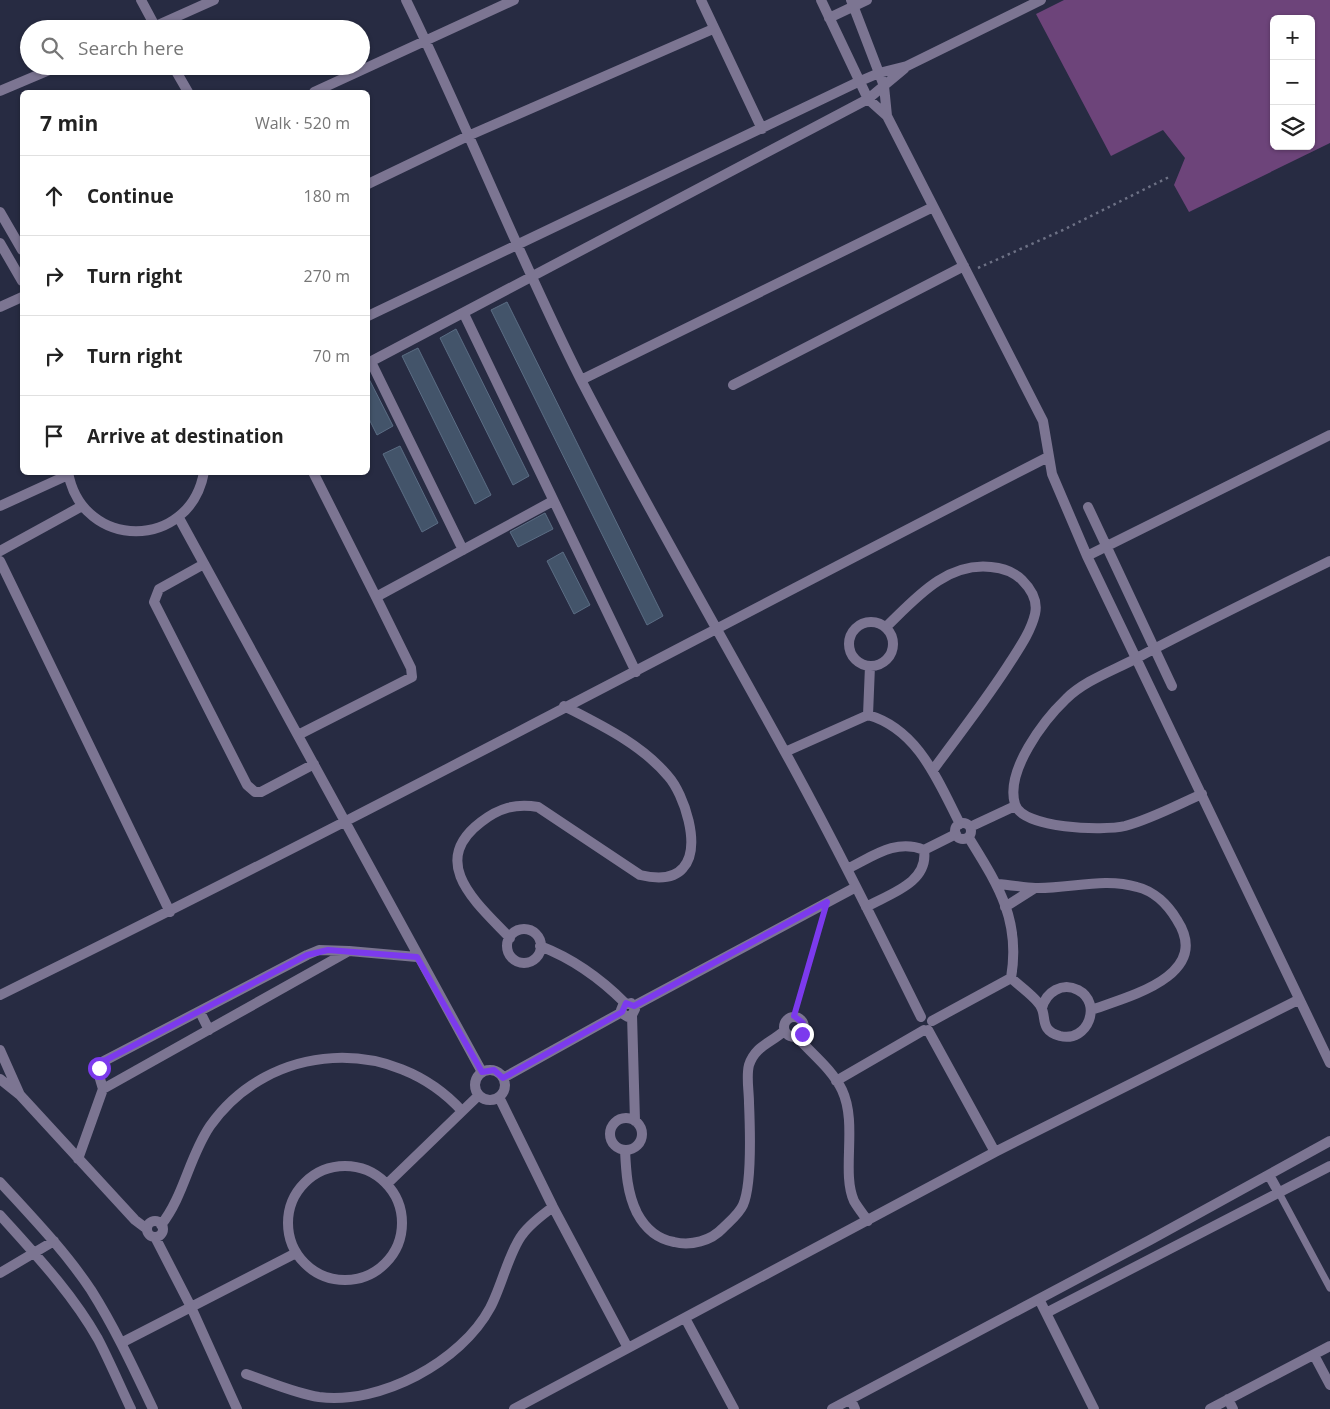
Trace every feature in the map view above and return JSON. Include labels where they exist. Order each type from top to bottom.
[{"type":"street","points":[[142,0],[149,20]]},
{"type":"street","points":[[170,20],[214,0]]},
{"type":"street","points":[[406,0],[532,278],[581,380],[714,628],[785,752],[847,869],[921,1017],[928,1016],[928,1027],[995,1152]]},
{"type":"street","points":[[370,66],[514,0]]},
{"type":"street","points":[[701,0],[713,29],[762,129]]},
{"type":"street","points":[[821,0],[858,82],[868,99],[888,116]]},
{"type":"street","points":[[829,18],[853,4],[868,0]]},
{"type":"street","points":[[370,315],[858,82],[907,66],[1041,0]]},
{"type":"street","points":[[853,4],[884,86],[888,116],[1043,421],[1052,474],[1087,556],[1202,794],[1298,1000],[1330,1063]]},
{"type":"street","points":[[370,183],[468,136],[713,29]]},
{"type":"street","points":[[370,361],[464,314],[868,99],[907,66]]},
{"type":"street","points":[[0,91],[38,75]]},
{"type":"street","points":[[178,75],[187,90]]},
{"type":"street","points":[[318,90],[350,75]]},
{"type":"street","points":[[581,380],[933,207]]},
{"type":"street","points":[[0,212],[20,247]]},
{"type":"street","points":[[0,244],[20,278]]},
{"type":"street","points":[[733,385],[966,269]]},
{"type":"street","points":[[0,307],[20,298]]},
{"type":"street","points":[[464,314],[636,672]]},
{"type":"street","points":[[370,364],[462,550]]},
{"type":"street","points":[[1087,556],[1330,436]]},
{"type":"street","points":[[0,996],[346,822],[564,706],[636,672],[714,628],[1048,457]]},
{"type":"street","points":[[0,506],[66,475]]},
{"type":"street","points":[[68,475],[73,492],[82,506],[98,521],[118,530],[132,532],[160,528],[179,518],[192,503],[202,485],[204,475]]},
{"type":"street","points":[[298,735],[412,677],[411,668],[315,475]]},
{"type":"street","points":[[376,597],[553,501]]},
{"type":"street","points":[[0,551],[82,506]]},
{"type":"street","points":[[1088,507],[1172,686]]},
{"type":"street","points":[[179,518],[346,822],[417,957],[482,1072]]},
{"type":"street","points":[[0,561],[170,912]]},
{"type":"street","points":[[1202,794],[1142,820],[1114,827],[1057,825],[1032,818],[1015,806],[1014,797],[1017,774],[1026,752],[1057,707],[1078,689],[1154,648],[1330,561]]},
{"type":"street","points":[[204,564],[159,589],[154,602],[246,785],[255,792],[261,792],[314,764]]},
{"type":"street","points":[[886,627],[930,586],[952,574],[974,567],[993,567],[1014,574],[1029,589],[1035,601],[1035,616],[1017,652],[933,770]]},
{"type":"street","points":[[866,622],[876,622],[886,627],[893,641],[892,652],[885,661],[870,666],[860,663],[853,656],[850,646],[851,636],[857,627],[866,622]]},
{"type":"street","points":[[868,715],[870,666]]},
{"type":"street","points":[[510,938],[466,890],[457,862],[458,849],[466,836],[473,828],[498,810],[518,805],[538,807],[640,875],[657,878],[673,874],[683,869],[688,857],[690,836],[686,807],[682,795],[671,778],[644,753],[607,727],[564,706]]},
{"type":"street","points":[[785,752],[868,715],[885,720],[906,735],[933,770],[960,824]]},
{"type":"street","points":[[970,827],[1015,806]]},
{"type":"street","points":[[960,824],[963,823],[972,830],[969,838]]},
{"type":"street","points":[[956,834],[957,826],[960,824]]},
{"type":"street","points":[[847,869],[898,845],[907,845],[924,850],[956,834]]},
{"type":"street","points":[[956,834],[962,840],[969,838]]},
{"type":"street","points":[[969,838],[997,884],[1013,928],[1014,945],[1011,978]]},
{"type":"street","points":[[866,907],[918,877],[924,864],[924,850]]},
{"type":"street","points":[[997,884],[1035,888],[1100,883],[1139,887],[1166,905],[1184,933],[1184,952],[1170,976],[1147,990],[1091,1010]]},
{"type":"street","points":[[503,1078],[856,887]]},
{"type":"street","points":[[1006,907],[1035,888]]},
{"type":"street","points":[[528,930],[537,936],[540,946],[535,959],[521,963],[513,959],[508,952],[510,938],[518,931],[528,930]]},
{"type":"street","points":[[540,946],[579,965],[629,1009],[635,1121]]},
{"type":"street","points":[[78,1159],[103,1089],[98,1072],[104,1061],[319,950],[417,957]]},
{"type":"street","points":[[103,1089],[349,951]]},
{"type":"street","points":[[1011,978],[1042,1008]]},
{"type":"street","points":[[836,1080],[1011,978]]},
{"type":"street","points":[[1068,987],[1084,994],[1091,1010],[1090,1020],[1078,1034],[1068,1037],[1054,1034],[1046,1027],[1042,1018],[1042,1008],[1051,992],[1068,987]]},
{"type":"street","points":[[514,1409],[995,1152],[1298,1000]]},
{"type":"street","points":[[219,1002],[229,1018]]},
{"type":"street","points":[[200,1012],[209,1030]]},
{"type":"street","points":[[784,1032],[785,1021],[794,1016],[803,1023],[802,1034],[797,1037]]},
{"type":"street","points":[[784,1032],[787,1035],[797,1037],[836,1080],[843,1092],[848,1114],[853,1196],[868,1220]]},
{"type":"street","points":[[625,1150],[627,1181],[633,1206],[640,1219],[652,1233],[666,1241],[688,1244],[705,1240],[721,1231],[738,1213],[745,1198],[750,1138],[749,1066],[756,1050],[784,1032]]},
{"type":"street","points":[[0,1050],[20,1095]]},
{"type":"street","points":[[155,1237],[162,1232],[162,1224],[171,1212],[196,1149],[211,1125],[243,1092],[284,1068],[332,1057],[378,1062],[408,1071],[439,1088],[462,1112]]},
{"type":"street","points":[[494,1070],[503,1078],[505,1085],[499,1097],[492,1100],[479,1095],[475,1083],[482,1072],[494,1070]]},
{"type":"street","points":[[0,1080],[20,1095],[78,1159],[147,1229],[148,1233],[155,1237],[191,1307],[237,1409]]},
{"type":"street","points":[[387,1184],[479,1095]]},
{"type":"street","points":[[499,1097],[553,1207],[628,1348]]},
{"type":"street","points":[[627,1118],[635,1121],[640,1127],[641,1138],[635,1146],[625,1150],[613,1143],[611,1130],[619,1120],[627,1118]]},
{"type":"street","points":[[832,1409],[853,1404],[1039,1299],[1330,1142]]},
{"type":"street","points":[[336,1166],[352,1166],[375,1174],[387,1184],[399,1204],[402,1227],[396,1249],[388,1261],[376,1271],[355,1280],[332,1279],[311,1270],[296,1253],[288,1230],[288,1214],[297,1192],[314,1174],[336,1166]]},
{"type":"street","points":[[1046,1313],[1330,1166]]},
{"type":"street","points":[[1269,1175],[1279,1193]]},
{"type":"street","points":[[0,1182],[54,1241],[90,1289],[121,1342],[153,1409]]},
{"type":"street","points":[[246,1374],[302,1393],[338,1398],[378,1390],[424,1371],[457,1349],[480,1325],[494,1301],[522,1235],[553,1207]]},
{"type":"street","points":[[0,1215],[34,1253],[84,1318],[98,1340],[131,1409]]},
{"type":"street","points":[[147,1229],[148,1225],[154,1221],[162,1224]]},
{"type":"street","points":[[0,1272],[54,1241]]},
{"type":"street","points":[[121,1342],[296,1253]]},
{"type":"street","points":[[1039,1299],[1094,1409]]},
{"type":"street","points":[[685,1318],[734,1409]]},
{"type":"street","points":[[1210,1409],[1231,1404],[1330,1346]]},
{"type":"street","points":[[1314,1354],[1330,1386]]},
{"type":"lane","points":[[1279,1193],[1330,1288]]},
{"type":"path","points":[[966,269],[1063,230],[1169,177]]},
{"type":"path","points":[[794,1016],[827,902]]},
{"type":"shaded area","points":[[1064,0],[1330,0],[1330,143],[1189,212],[1174,185],[1185,158],[1163,130],[1111,156],[1036,14]]},
{"type":"building","points":[[507,302],[663,616],[647,625],[491,310]]},
{"type":"building","points":[[456,329],[529,476],[513,485],[440,338]]},
{"type":"building","points":[[418,348],[491,495],[475,504],[402,356]]},
{"type":"building","points":[[370,381],[393,426],[377,435],[370,421]]},
{"type":"building","points":[[400,446],[438,523],[422,532],[383,454]]},
{"type":"building","points":[[545,513],[553,529],[518,547],[510,532]]},
{"type":"building","points":[[563,552],[590,605],[574,614],[547,561]]},
{"type":"route","points":[[99,1068],[104,1061],[307,955],[319,950],[328,950],[417,957],[482,1072],[494,1070],[500,1073],[503,1078],[622,1012],[622,1007],[626,1003],[633,1004],[634,1006],[827,902],[794,1016],[803,1023],[802,1034]]}]
